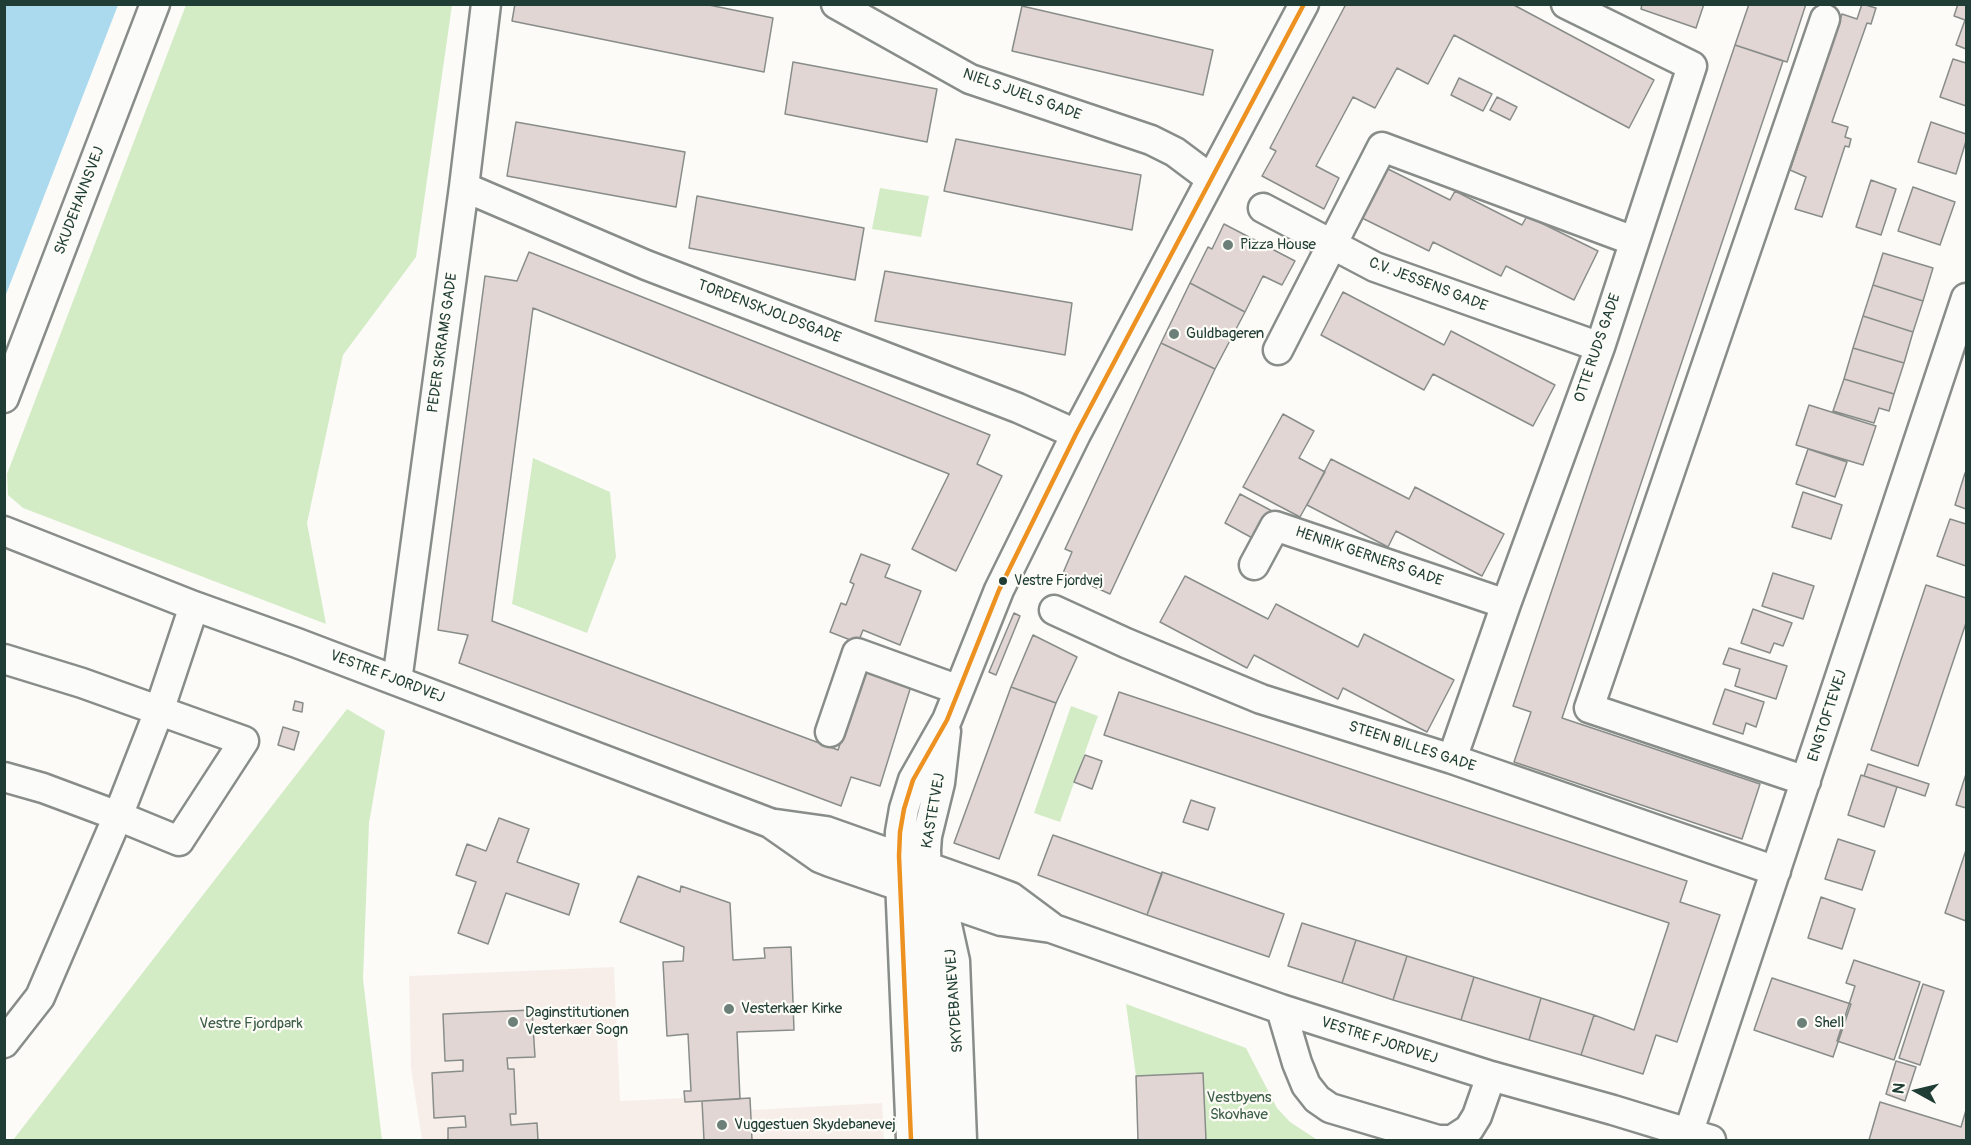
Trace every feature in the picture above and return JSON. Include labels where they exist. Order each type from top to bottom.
[{"type":"street","name":"SKUDEHAVNSVEJ","points":[[4,398],[155,4]]},
{"type":"street","name":"PEDER SKRAMS GADE","points":[[397,681],[464,187],[486,4]]},
{"type":"street","name":"NIELS JUELS GADE","points":[[836,4],[970,79],[1151,140],[1175,152],[1211,179]]},
{"type":"street","name":"KASTETVEJ","points":[[899,856],[901,824],[913,780],[947,720],[999,590],[1076,434],[1304,4]]},
{"type":"street","name":"OTTE RUDS GADE","points":[[1452,759],[1506,603],[1600,347],[1692,66],[1566,4]]},
{"type":"street","points":[[1806,781],[1589,708],[1826,19]]},
{"type":"street","points":[[1278,350],[1382,147],[1634,241]]},
{"type":"street","name":"TORDENSKJOLDSGADE","points":[[464,187],[645,265],[1018,408],[1076,434]]},
{"type":"street","name":"C.V. JESSENS GADE","points":[[1263,208],[1375,267],[1600,347]]},
{"type":"street","name":"ENGTOFTEVEJ","points":[[1700,1137],[1776,871],[1966,297]]},
{"type":"street","name":"HENRIK GERNERS GADE","points":[[1254,565],[1275,526],[1506,603]]},
{"type":"street","name":"VESTRE FJORDVEJ","points":[[4,531],[194,606],[770,824],[820,858],[901,887],[1000,921],[1051,928],[1281,1009],[1491,1076],[1700,1137]]},
{"type":"street","points":[[4,1043],[40,997],[118,816],[159,711],[194,606]]},
{"type":"street","name":"STEEN BILLES GADE","points":[[1054,610],[1126,643],[1261,699],[1452,759],[1776,871]]},
{"type":"street","points":[[830,732],[857,653],[959,690]]},
{"type":"street","points":[[4,659],[82,683],[244,741],[179,841],[43,788],[4,777]]},
{"type":"street","name":"KASTETVEJ","points":[[927,866],[927,836],[940,783],[947,720]]},
{"type":"street","name":"VESTRE FJORDVEJ","points":[[770,824],[826,831],[1011,897],[1051,928]]},
{"type":"street","points":[[899,856],[912,1140]]},
{"type":"street","name":"SKYDEBANEVEJ","points":[[927,866],[955,961],[962,1140]]},
{"type":"street","points":[[935,899],[939,1140]]},
{"type":"street","points":[[1281,1009],[1306,1085],[1317,1099],[1330,1108],[1438,1140],[1452,1140],[1469,1129],[1477,1116],[1491,1076]]},
{"type":"shaded area","name":"Daginstitutionen Vesterkær Sogn","points":[[614,967],[620,1101],[685,1098],[685,1102],[750,1098],[751,1110],[882,1103],[884,1140],[422,1140],[411,1068],[409,976]]},
{"type":"green space","points":[[186,5],[452,5],[416,257],[343,355],[307,523],[326,624],[23,508],[8,495],[7,474]]},
{"type":"green space","points":[[880,188],[929,196],[921,237],[872,229]]},
{"type":"green space","points":[[533,458],[610,492],[616,557],[587,633],[512,604]]},
{"type":"green space","points":[[1071,706],[1098,716],[1060,822],[1034,813]]},
{"type":"green space","name":"Vestre Fjordpark","points":[[347,709],[385,731],[369,823],[363,979],[382,1140],[13,1140]]},
{"type":"green space","name":"Vestbyens Skovhave","points":[[1126,1004],[1246,1048],[1277,1108],[1290,1122],[1316,1139],[1323,1140],[1206,1140],[1203,1074],[1136,1076]]},
{"type":"water","points":[[4,5],[118,5],[5,297]]},
{"type":"building","points":[[515,4],[704,4],[773,18],[764,72],[512,21]]},
{"type":"building","points":[[1346,4],[1512,4],[1654,80],[1629,128],[1454,35],[1428,84],[1397,68],[1375,108],[1353,97],[1316,166],[1339,178],[1324,209],[1262,176],[1276,151],[1270,148]]},
{"type":"building","points":[[1642,4],[1704,4],[1696,28],[1641,9]]},
{"type":"building","points":[[1749,4],[1806,4],[1787,62],[1735,45]]},
{"type":"building","points":[[1862,4],[1876,8],[1871,24],[1867,23],[1832,122],[1848,127],[1845,137],[1851,139],[1849,147],[1845,146],[1822,217],[1795,209],[1806,177],[1790,170],[1842,14],[1857,19]]},
{"type":"building","points":[[1958,4],[1966,4],[1966,49],[1956,45],[1965,20],[1954,16]]},
{"type":"building","points":[[1022,6],[1213,50],[1203,95],[1012,51]]},
{"type":"building","points":[[1735,45],[1783,61],[1562,718],[1760,784],[1742,839],[1514,762],[1531,712],[1513,706]]},
{"type":"building","points":[[1953,59],[1966,63],[1966,106],[1940,97]]},
{"type":"building","points":[[793,62],[937,89],[927,142],[785,114]]},
{"type":"building","points":[[1459,78],[1492,94],[1483,111],[1451,95]]},
{"type":"building","points":[[1497,97],[1517,107],[1510,120],[1490,110]]},
{"type":"building","points":[[516,122],[685,152],[676,207],[507,176]]},
{"type":"building","points":[[1931,122],[1966,134],[1956,174],[1918,162]]},
{"type":"building","points":[[956,139],[1141,175],[1132,230],[944,191]]},
{"type":"building","points":[[1384,167],[1450,200],[1455,191],[1522,225],[1527,216],[1598,251],[1574,300],[1506,266],[1501,276],[1433,242],[1429,251],[1360,217]]},
{"type":"building","points":[[1871,180],[1896,189],[1881,235],[1856,227]]},
{"type":"building","points":[[1913,187],[1955,202],[1940,245],[1898,231]]},
{"type":"building","points":[[697,196],[864,228],[855,280],[689,248]]},
{"type":"building","points":[[1224,224],[1295,261],[1282,285],[1263,276],[1245,312],[1190,283],[1208,247],[1212,249]]},
{"type":"building","points":[[529,252],[990,435],[977,464],[1002,476],[956,571],[912,549],[949,474],[533,308],[492,621],[838,750],[864,671],[911,686],[880,786],[851,777],[841,806],[459,663],[468,635],[438,630],[485,276],[517,281]]},
{"type":"building","points":[[1883,253],[1933,268],[1923,301],[1873,285]]},
{"type":"building","points":[[885,271],[1072,303],[1065,355],[875,321]]},
{"type":"building","points":[[1190,283],[1245,312],[1215,369],[1161,343]]},
{"type":"building","points":[[1873,285],[1923,301],[1913,332],[1863,316]]},
{"type":"building","points":[[1343,292],[1444,345],[1451,331],[1555,385],[1533,426],[1433,374],[1424,390],[1321,335]]},
{"type":"building","points":[[1863,316],[1913,332],[1904,363],[1853,348]]},
{"type":"building","points":[[1161,343],[1215,369],[1110,594],[1063,573],[1072,552],[1065,549]]},
{"type":"building","points":[[1853,348],[1904,363],[1894,394],[1844,379]]},
{"type":"building","points":[[1844,379],[1894,394],[1889,411],[1879,408],[1874,423],[1833,411]]},
{"type":"building","points":[[1809,405],[1876,426],[1863,465],[1796,445]]},
{"type":"building","points":[[1283,414],[1314,431],[1299,458],[1325,472],[1300,517],[1243,487]]},
{"type":"building","points":[[1808,449],[1847,462],[1835,497],[1796,484]]},
{"type":"building","points":[[1331,459],[1409,499],[1415,487],[1504,534],[1482,576],[1396,531],[1388,547],[1307,505]]},
{"type":"building","points":[[1966,474],[1966,509],[1955,505]]},
{"type":"building","points":[[1803,492],[1842,505],[1831,539],[1792,527]]},
{"type":"building","points":[[1240,494],[1272,511],[1256,540],[1225,523]]},
{"type":"building","points":[[1950,519],[1966,524],[1966,566],[1937,556]]},
{"type":"building","points":[[861,554],[890,565],[885,577],[921,591],[900,645],[863,630],[858,643],[830,632],[841,603],[846,605],[854,584],[850,582]]},
{"type":"building","points":[[1773,573],[1814,586],[1803,619],[1762,606]]},
{"type":"building","points":[[1185,576],[1268,619],[1276,604],[1358,647],[1364,634],[1454,680],[1427,732],[1343,688],[1338,699],[1254,655],[1247,668],[1160,622]]},
{"type":"building","points":[[1926,585],[1966,598],[1966,623],[1918,766],[1871,750]]},
{"type":"building","points":[[1753,609],[1792,623],[1783,646],[1774,643],[1770,653],[1741,643]]},
{"type":"building","points":[[1014,613],[1020,616],[996,675],[989,672]]},
{"type":"building","points":[[1033,635],[1077,657],[1056,703],[1011,687]]},
{"type":"building","points":[[1729,648],[1787,666],[1776,699],[1735,686],[1740,669],[1723,664]]},
{"type":"building","points":[[1011,687],[1056,703],[999,859],[954,843]]},
{"type":"building","points":[[1725,689],[1764,702],[1756,727],[1746,723],[1743,734],[1713,724]]},
{"type":"building","points":[[1119,692],[1687,881],[1680,902],[1720,915],[1677,1042],[1656,1035],[1643,1074],[1581,1055],[1594,1015],[1634,1030],[1669,923],[1104,735]]},
{"type":"building","points":[[295,701],[303,703],[302,712],[293,710]]},
{"type":"building","points":[[283,727],[299,732],[294,750],[278,745]]},
{"type":"building","points":[[1085,755],[1102,761],[1092,789],[1074,782]]},
{"type":"building","points":[[1868,764],[1929,784],[1925,796],[1864,776]]},
{"type":"building","points":[[1966,774],[1966,808],[1956,805]]},
{"type":"building","points":[[1861,775],[1897,787],[1884,827],[1848,815]]},
{"type":"building","points":[[1191,800],[1215,808],[1208,830],[1183,822]]},
{"type":"building","points":[[499,818],[529,829],[517,862],[579,884],[569,915],[506,893],[488,944],[458,933],[476,882],[456,875],[467,844],[486,851]]},
{"type":"building","points":[[1053,835],[1162,874],[1147,915],[1038,875]]},
{"type":"building","points":[[1838,839],[1875,851],[1862,890],[1825,879]]},
{"type":"building","points":[[1966,850],[1966,921],[1945,913]]},
{"type":"building","points":[[1162,872],[1284,914],[1269,957],[1147,915]]},
{"type":"building","name":"Vesterkær Kirke","points":[[638,876],[680,892],[681,886],[730,903],[733,960],[765,958],[764,948],[791,947],[794,1030],[737,1032],[740,1099],[685,1102],[684,1091],[691,1091],[688,1034],[667,1036],[663,962],[683,961],[684,947],[620,922]]},
{"type":"building","points":[[1821,897],[1855,909],[1842,949],[1808,938]]},
{"type":"building","points":[[1302,923],[1356,940],[1342,983],[1288,966]]},
{"type":"building","points":[[1356,940],[1407,956],[1393,1000],[1342,983]]},
{"type":"building","points":[[1407,956],[1474,977],[1461,1020],[1393,1000]]},
{"type":"building","points":[[1854,960],[1920,982],[1894,1060],[1837,1041],[1855,986],[1846,983]]},
{"type":"building","points":[[1474,977],[1541,998],[1529,1040],[1461,1020]]},
{"type":"building","points":[[1772,978],[1851,1004],[1833,1057],[1754,1030]]},
{"type":"building","points":[[1923,984],[1944,991],[1920,1065],[1899,1058]]},
{"type":"building","points":[[1541,998],[1594,1015],[1581,1055],[1529,1040]]},
{"type":"building","points":[[532,1010],[535,1057],[507,1058],[508,1069],[514,1069],[516,1114],[510,1114],[511,1125],[537,1123],[538,1140],[448,1140],[448,1128],[466,1127],[465,1116],[434,1118],[432,1073],[463,1071],[463,1060],[445,1061],[443,1014]]},
{"type":"building","points":[[1896,1061],[1916,1067],[1905,1101],[1886,1094]]},
{"type":"building","points":[[1203,1073],[1206,1140],[1138,1140],[1136,1076]]},
{"type":"building","points":[[750,1098],[752,1140],[704,1140],[702,1101]]},
{"type":"building","points":[[1880,1102],[1961,1127],[1966,1110],[1966,1140],[1869,1140]]},
{"type":"transit line","points":[[911,1140],[899,856],[904,809],[913,780],[947,720],[999,590],[1076,434],[1304,4]]},
{"type":"place","name":"Pizza House","points":[[1228,245]]},
{"type":"place","name":"Guldbageren","points":[[1174,334]]},
{"type":"place","name":"Vestre Fjordvej","points":[[1003,581]]},
{"type":"place","name":"Vesterkær Kirke","points":[[729,1009]]},
{"type":"place","name":"Daginstitutionen Vesterkær Sogn","points":[[513,1022]]},
{"type":"place","name":"Shell","points":[[1802,1023]]},
{"type":"place","name":"Vuggestuen Skydebanevej","points":[[722,1125]]}]
